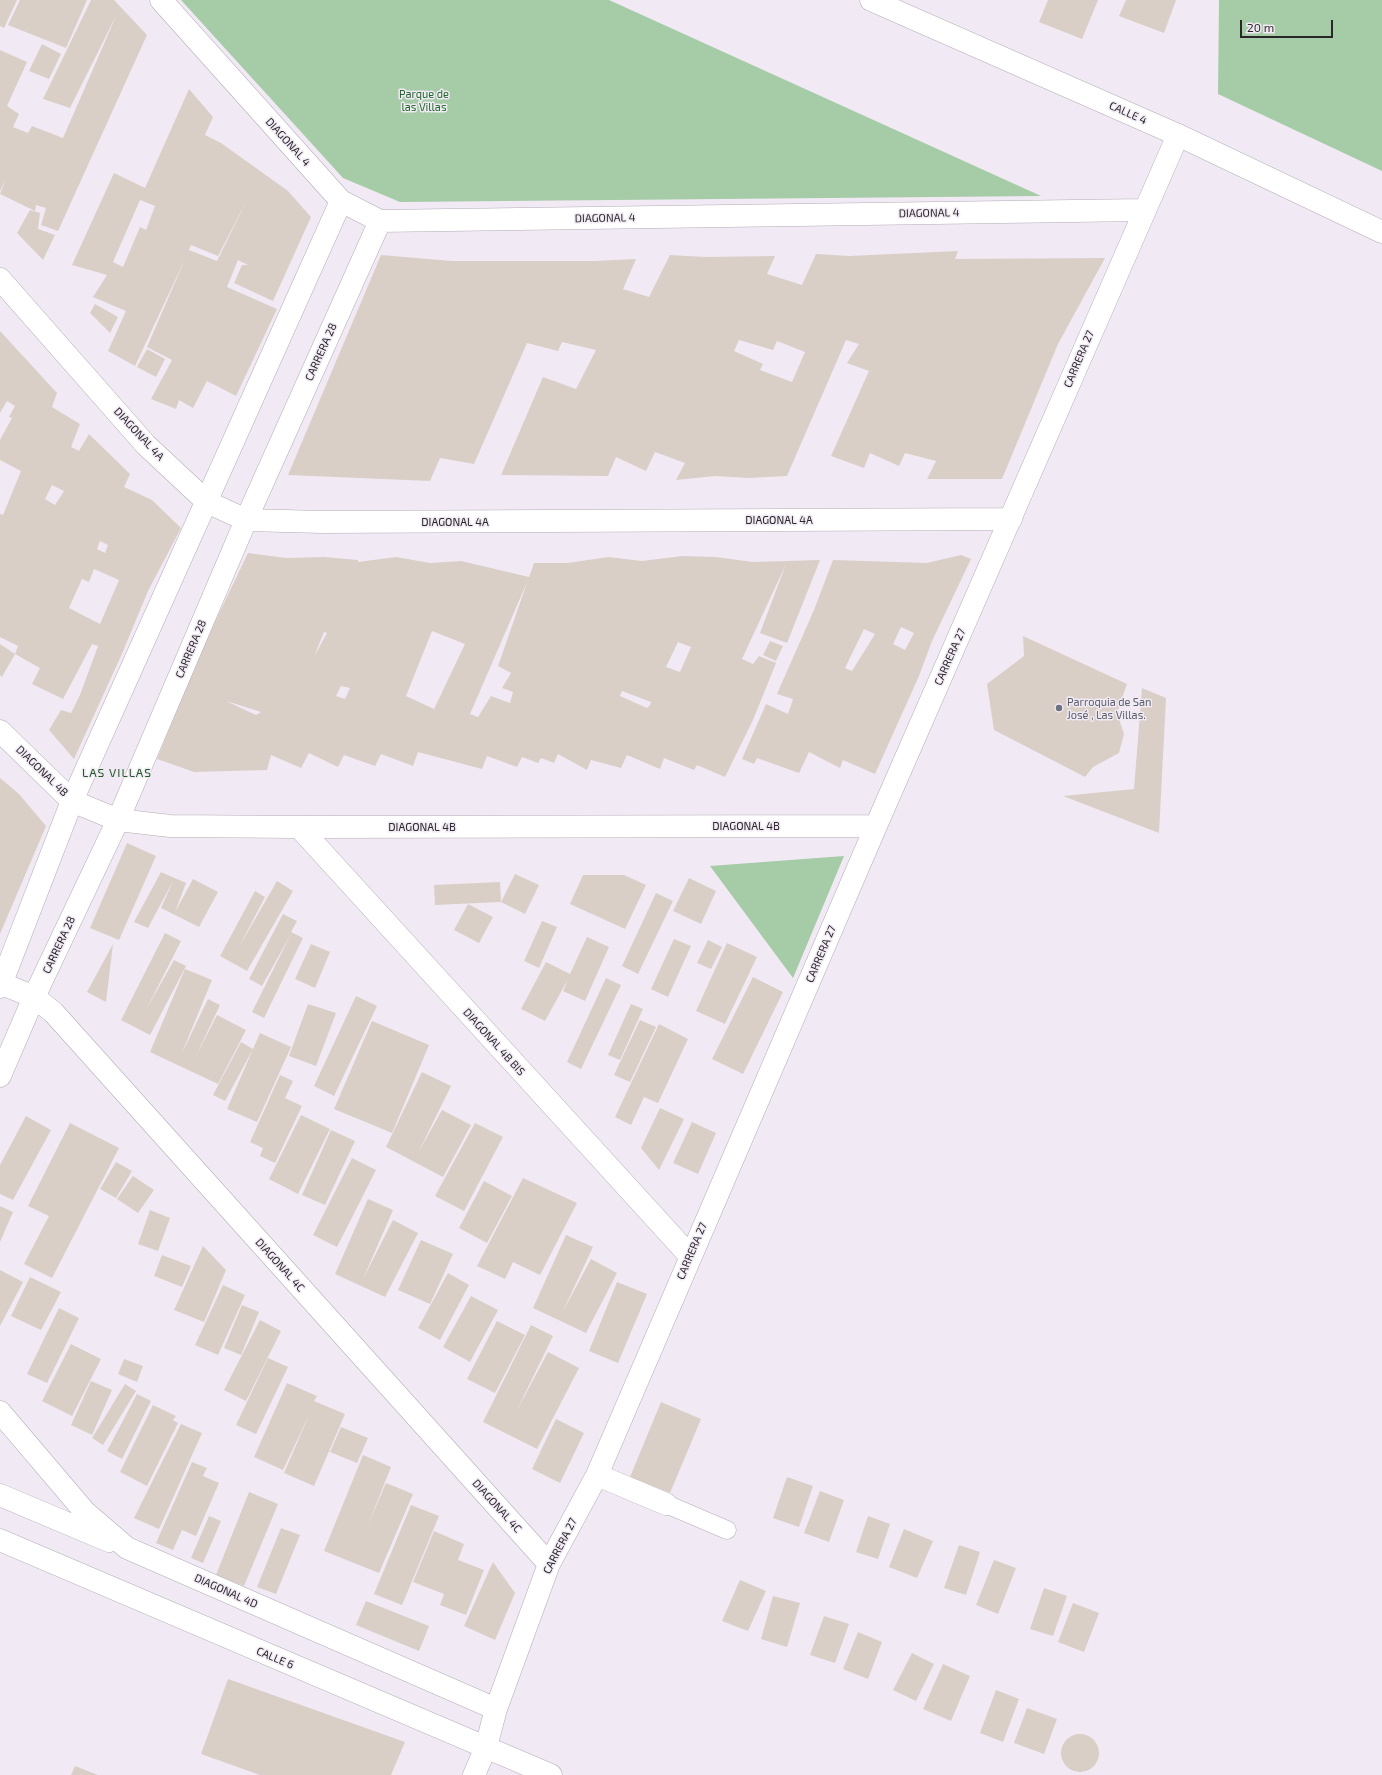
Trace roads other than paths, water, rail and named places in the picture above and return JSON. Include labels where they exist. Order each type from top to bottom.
[{"type":"street","name":"DIAGONAL 4","points":[[161,0],[341,201],[380,221],[1144,210]]},
{"type":"street","name":"CALLE 4","points":[[871,0],[1178,135],[1382,232]]},
{"type":"street","name":"CARRERA 27","points":[[474,1775],[486,1747],[496,1709],[548,1564],[597,1476],[690,1256],[876,826],[1178,135]]},
{"type":"street","points":[[1,984],[72,801],[208,502],[341,201]]},
{"type":"street","name":"CARRERA 28","points":[[0,1076],[34,997],[118,820],[246,520],[380,221]]},
{"type":"street","name":"DIAGONAL 4A","points":[[0,279],[146,445],[208,502],[246,520],[322,522],[1011,519]]},
{"type":"street","name":"DIAGONAL 4B","points":[[0,731],[72,801],[118,820],[170,826],[876,826]]},
{"type":"street","name":"DIAGONAL 4B BIS","points":[[299,827],[690,1256]]},
{"type":"street","name":"DIAGONAL 4C","points":[[1,984],[34,997],[58,1018],[548,1564]]},
{"type":"street","name":"DIAGONAL 4D","points":[[0,1412],[85,1512],[127,1548],[496,1709]]},
{"type":"street","points":[[597,1476],[666,1504]]},
{"type":"street","points":[[0,1495],[127,1548]]},
{"type":"street","name":"CALLE 6","points":[[0,1540],[551,1775]]},
{"type":"lane","points":[[666,1504],[727,1530]]},
{"type":"place","name":"Parroquia de San José , Las Villas.","points":[[1059,708]]},
{"type":"district","name":"LAS VILLAS","points":[[117,773]]},
{"type":"park label","name":"Parque de las Villas","points":[[424,100]]}]
